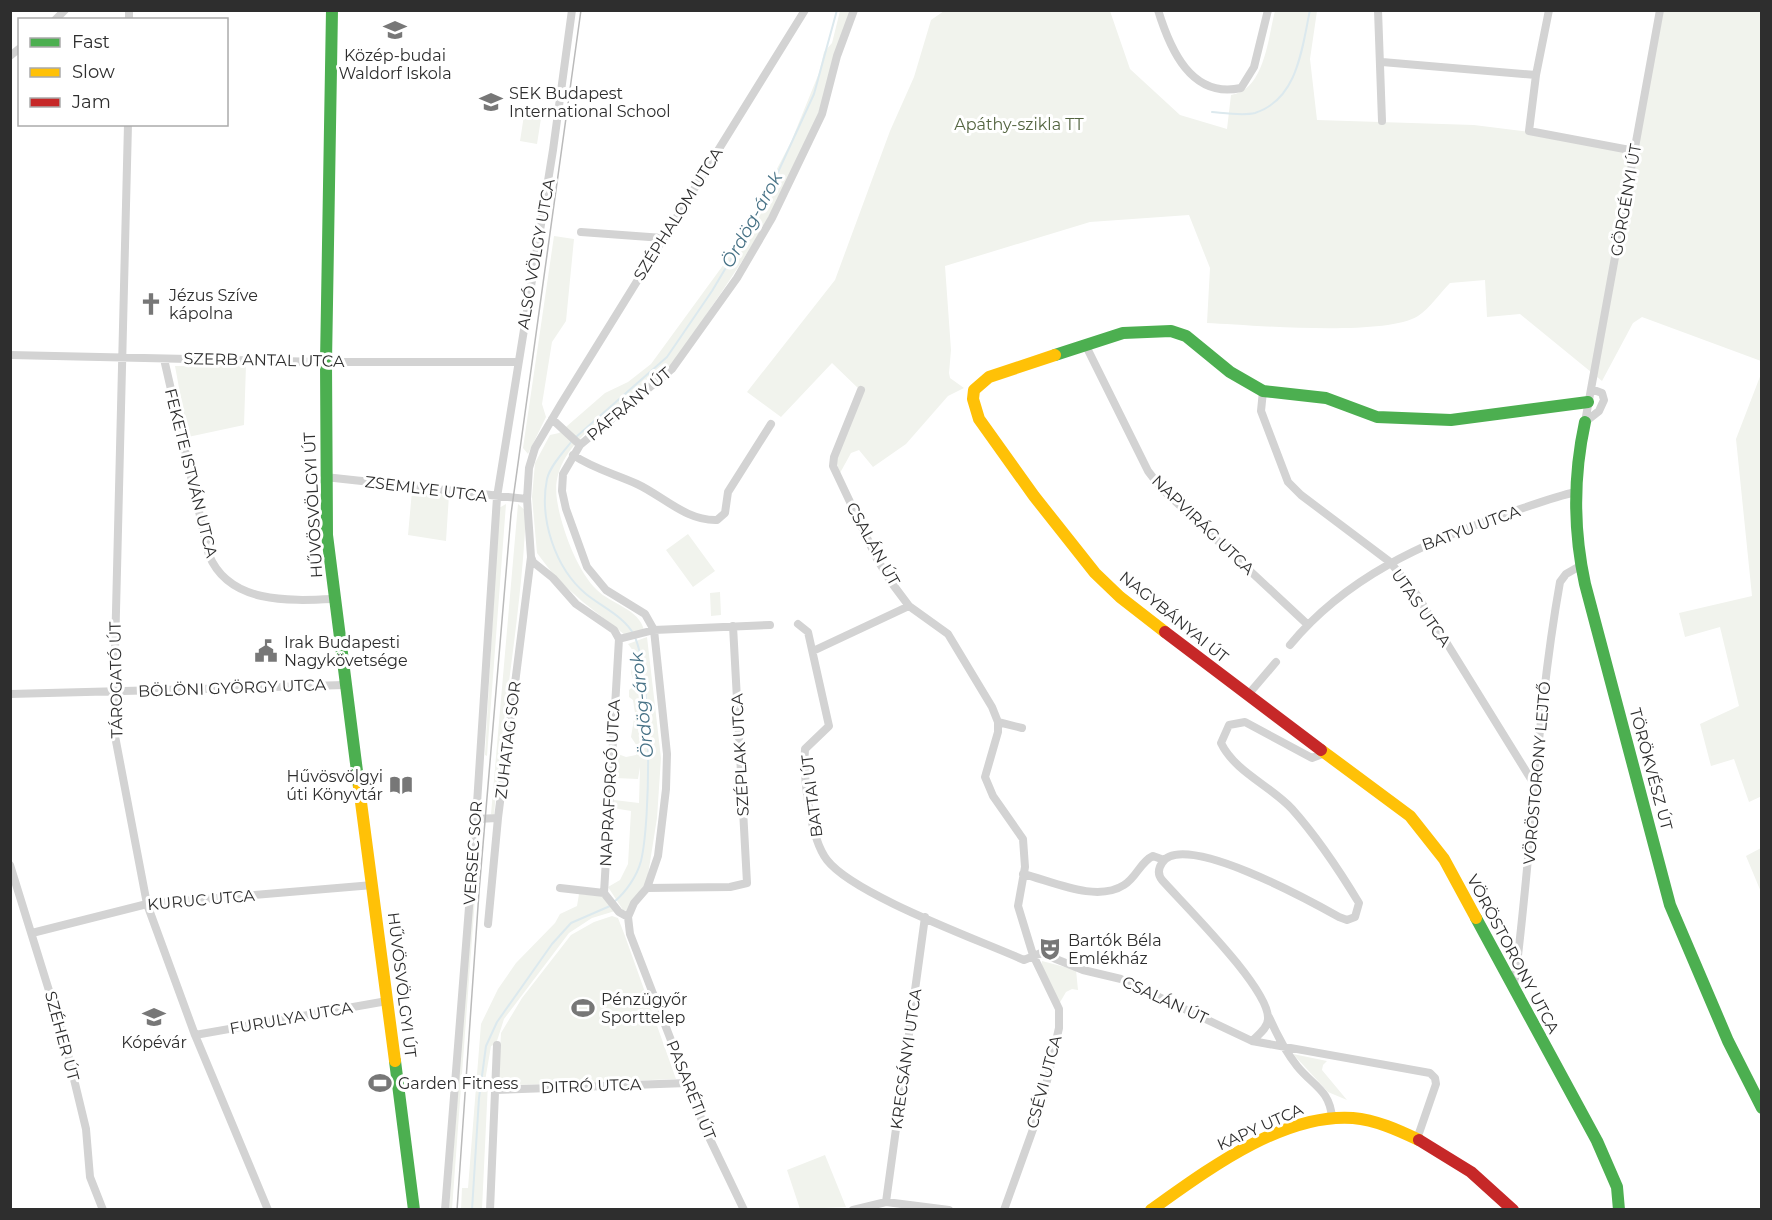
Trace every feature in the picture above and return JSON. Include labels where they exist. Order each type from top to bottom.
[{"type":"street","name":"HŰVÖSVÖLGYI ÚT","points":[[332,10],[326,362],[327,535],[345,685],[365,815],[414,1209]]},
{"type":"street","name":"ALSÓ VÖLGY UTCA","points":[[497,497],[553,150],[572,10]]},
{"type":"street","name":"SZÉPHALOM UTCA","points":[[552,419],[805,10]]},
{"type":"street","name":"PÁFRÁNY ÚT","points":[[580,445],[672,369],[737,278],[772,218],[822,114],[837,56],[854,10]]},
{"type":"street","points":[[1158,10],[1171,45],[1187,71],[1212,86],[1232,90],[1241,88],[1250,76],[1268,10]]},
{"type":"street","points":[[1378,10],[1382,62],[1382,121]]},
{"type":"street","points":[[1549,10],[1536,75],[1529,132],[1635,151]]},
{"type":"street","name":"GÖRGÉNYI ÚT","points":[[1591,389],[1660,10]]},
{"type":"street","points":[[1382,62],[1536,75]]},
{"type":"street","name":"TÁROGATÓ ÚT","points":[[128,126],[114,692],[115,736],[147,904],[195,1035],[268,1209]]},
{"type":"street","points":[[581,232],[663,238]]},
{"type":"street","name":"NAGYBÁNYAI ÚT","points":[[1325,753],[1247,696],[1120,597],[1095,573],[1034,496],[975,409],[974,390],[989,377],[1140,330],[1171,331],[1186,336],[1230,372],[1263,391],[1326,398],[1377,417],[1401,420],[1472,418],[1588,402]]},
{"type":"street","name":"NAPVIRÁG UTCA","points":[[1086,346],[1148,471],[1161,488],[1307,624]]},
{"type":"street","name":"SZERB ANTAL UTCA","points":[[10,355],[326,362],[517,362]]},
{"type":"street","name":"FEKETE ISTVÁN UTCA","points":[[164,358],[209,555],[219,573],[243,591],[263,597],[334,599]]},
{"type":"street","points":[[1585,422],[1599,411],[1604,400],[1602,393],[1591,389]]},
{"type":"street","name":"TÖRÖKVÉSZ ÚT","points":[[1591,389],[1581,440],[1576,492],[1576,525],[1581,566],[1670,905],[1728,1041],[1761,1108]]},
{"type":"street","name":"CSALÁN ÚT","points":[[861,390],[834,457],[833,466],[877,559],[909,606],[948,634],[992,707],[998,722]]},
{"type":"street","name":"UTAS UTCA","points":[[1263,391],[1261,411],[1288,482],[1301,495],[1390,562],[1417,595],[1534,784]]},
{"type":"street","points":[[552,419],[580,445],[563,474],[562,491],[586,567],[606,590],[645,614],[654,630],[667,754],[658,856],[647,888],[634,903],[628,917],[619,912],[604,894],[560,888]]},
{"type":"street","name":"ZUHATAG SOR","points":[[488,924],[498,818],[531,556],[527,499],[532,457],[552,419]]},
{"type":"street","points":[[573,455],[599,471],[637,484],[674,507],[702,518],[717,520],[725,513],[728,492],[771,423]]},
{"type":"street","name":"ZSEMLYE UTCA","points":[[325,477],[527,499]]},
{"type":"street","name":"BATYU UTCA","points":[[1290,645],[1307,624],[1390,562],[1445,535],[1576,492]]},
{"type":"street","name":"VERSEC SOR","points":[[445,1209],[476,819],[497,497]]},
{"type":"street","points":[[531,556],[533,562],[554,578],[576,604],[623,638],[654,630],[770,625]]},
{"type":"street","name":"VÖRÖSTORONY LEJTŐ","points":[[1514,991],[1529,867],[1534,784],[1546,662],[1560,582],[1566,574],[1581,566]]},
{"type":"street","points":[[798,624],[808,632],[813,651],[909,606]]},
{"type":"street","name":"SZÉPLAK UTCA","points":[[647,888],[730,887],[747,883],[733,626]]},
{"type":"street","name":"NAPRAFORGÓ UTCA","points":[[604,894],[623,638]]},
{"type":"street","name":"BATTAI ÚT","points":[[813,651],[829,726],[825,732],[808,744],[804,758],[818,845],[832,866],[844,877],[925,917],[1023,960],[1033,955]]},
{"type":"street","points":[[1247,696],[1276,662]]},
{"type":"street","name":"BÖLÖNI GYÖRGY UTCA","points":[[10,694],[345,685]]},
{"type":"street","points":[[1022,728],[998,722],[998,732],[985,777],[993,796],[1023,839],[1025,852],[1018,906],[1033,955]]},
{"type":"street","points":[[1325,753],[1312,758],[1245,722],[1229,725],[1221,743],[1230,758],[1290,807],[1332,859],[1359,903],[1355,917],[1347,920],[1339,918],[1265,878],[1218,862],[1181,854],[1168,856],[1164,860],[1160,877],[1233,958],[1261,997],[1282,1046],[1298,1067],[1326,1095],[1330,1102],[1332,1118]]},
{"type":"street","name":"VÖRÖSTORONY UTCA","points":[[1325,753],[1420,826],[1443,860],[1598,1141],[1617,1188],[1619,1209]]},
{"type":"street","points":[[476,819],[498,818]]},
{"type":"street","points":[[1023,874],[1078,889],[1108,892],[1134,879],[1146,860],[1154,856],[1164,860]]},
{"type":"street","name":"SZÉHER ÚT","points":[[10,865],[65,1042],[86,1130],[90,1177],[103,1209]]},
{"type":"street","name":"KURUC UTCA","points":[[32,933],[147,904],[373,885]]},
{"type":"street","name":"PASARÉTI ÚT","points":[[628,917],[630,934],[687,1083],[744,1209]]},
{"type":"street","name":"KRECSÁNYI UTCA","points":[[886,1202],[925,917]]},
{"type":"street","name":"CSALÁN ÚT","points":[[1033,955],[1041,953],[1083,969],[1121,979],[1252,1041],[1430,1073],[1436,1078],[1437,1084],[1416,1139]]},
{"type":"street","name":"CSÉVI UTCA","points":[[1004,1209],[1041,1107],[1059,1028],[1059,1009],[1033,955]]},
{"type":"street","name":"FURULYA UTCA","points":[[195,1035],[387,1001]]},
{"type":"street","points":[[1252,1041],[1264,1029],[1269,1017]]},
{"type":"street","points":[[490,1209],[497,1045]]},
{"type":"street","name":"DITRÓ UTCA","points":[[496,1090],[687,1083]]},
{"type":"street","name":"KAPY UTCA","points":[[1151,1209],[1210,1168],[1249,1148],[1299,1125],[1332,1118],[1375,1122],[1416,1139],[1468,1167],[1490,1183],[1513,1209]]},
{"type":"street","points":[[853,1209],[886,1202],[949,1209]]},
{"type":"green space","points":[[840,11],[851,11],[824,102],[796,166],[756,239],[677,359],[656,379],[617,407],[580,439],[566,458],[558,478],[557,500],[562,523],[583,572],[603,595],[637,617],[644,630],[625,635],[556,578],[537,553],[532,497],[535,463],[550,435],[559,433],[605,393],[628,382],[651,364],[724,264],[791,142],[819,73],[824,52],[832,43]]},
{"type":"green space","name":"Apáthy-szikla TT","points":[[944,11],[1110,11],[1130,69],[1180,115],[1227,129],[1231,95],[1242,91],[1258,73],[1267,48],[1275,11],[1317,11],[1310,59],[1317,120],[1474,125],[1529,132],[1635,151],[1660,11],[1761,11],[1761,361],[1642,317],[1633,323],[1602,381],[1520,314],[1487,317],[1485,280],[1450,283],[1418,316],[1401,322],[1377,326],[1316,328],[1207,323],[1210,268],[1189,215],[1090,222],[945,266],[951,350],[949,373],[950,378],[964,388],[948,396],[906,444],[873,467],[859,450],[851,453],[840,473],[836,461],[861,391],[832,363],[781,417],[747,392],[835,280],[890,131],[914,77],[931,20]]},
{"type":"green space","points":[[525,109],[542,112],[537,144],[520,141]]},
{"type":"green space","points":[[554,236],[574,239],[566,321],[552,342],[542,404],[546,417],[528,454],[523,448]]},
{"type":"green space","points":[[246,365],[244,425],[188,437],[175,366]]},
{"type":"green space","points":[[1761,374],[1762,796],[1749,802],[1734,759],[1711,766],[1700,724],[1739,706],[1720,627],[1685,637],[1679,613],[1752,596],[1736,439]]},
{"type":"green space","points":[[412,491],[449,495],[446,541],[408,535]]},
{"type":"green space","points":[[506,504],[487,756],[485,755],[499,508]]},
{"type":"green space","points":[[518,504],[526,511],[524,549],[494,815],[491,814]]},
{"type":"green space","points":[[688,534],[715,571],[693,587],[666,550]]},
{"type":"green space","points":[[720,592],[721,615],[711,616],[710,593]]},
{"type":"green space","points":[[647,637],[661,758],[657,818],[647,881],[627,911],[623,910],[608,887],[620,880],[628,864],[631,811],[613,808],[614,800],[639,803],[640,767],[638,779],[615,778],[612,760],[618,754],[626,757],[636,755],[637,746],[631,737],[635,713],[633,700],[629,697],[629,690],[635,685],[631,673],[634,652],[628,644]]},
{"type":"green space","points":[[1761,848],[1761,892],[1746,856]]},
{"type":"green space","points":[[474,871],[477,871],[452,1209],[449,1210]]},
{"type":"green space","points":[[579,894],[603,895],[615,911],[592,918],[569,933],[504,1019],[496,1044],[491,1046],[485,1081],[488,1083],[482,1209],[461,1210],[462,1188],[468,1188],[481,1024],[498,989],[516,963],[555,923],[560,914],[577,906]]},
{"type":"green space","name":"Pénzügyőr Sporttelep","points":[[612,916],[618,918],[676,1079],[498,1086],[501,1033],[522,998],[571,935],[594,922]]},
{"type":"green space","points":[[1042,961],[1076,970],[1078,990],[1072,989],[1066,992],[1059,1004],[1041,967]]},
{"type":"green space","points":[[1293,1054],[1327,1061],[1322,1070],[1347,1100],[1328,1092]]},
{"type":"green space","points":[[825,1155],[846,1207],[800,1209],[787,1170]]},
{"type":"waterway","name":"Ördög-árok","points":[[576,437],[667,357],[712,291],[761,209],[814,94],[837,10]]},
{"type":"waterway","points":[[1212,112],[1255,113],[1269,106],[1281,96],[1296,70],[1310,10]]},
{"type":"waterway","name":"Ördög-árok","points":[[572,441],[554,464],[547,479],[545,510],[552,542],[558,557],[575,583],[625,623],[634,635],[640,654],[647,712],[647,813],[641,861],[627,889],[614,902]]},
{"type":"waterway","name":"Ördög-árok","points":[[472,1210],[479,1098],[486,1046],[497,1022],[552,944],[571,923],[610,906]]},
{"type":"tram line","points":[[457,1210],[479,892],[511,514],[581,10]]},
{"type":"traffic: fast","points":[[332,10],[326,362],[327,535],[359,787]]},
{"type":"traffic: fast","points":[[1055,355],[1123,333],[1171,331],[1186,336],[1230,372],[1263,391],[1326,398],[1377,417],[1451,420],[1588,402]]},
{"type":"traffic: fast","points":[[1585,422],[1578,463],[1576,503],[1578,543],[1585,584],[1670,905],[1728,1041],[1762,1108]]},
{"type":"traffic: fast","points":[[1476,918],[1597,1141],[1617,1187],[1619,1210]]},
{"type":"traffic: fast","points":[[395,1061],[414,1210]]},
{"type":"traffic: slow","points":[[1055,355],[989,377],[974,390],[973,399],[979,419],[1034,496],[1095,573],[1120,597],[1165,632]]},
{"type":"traffic: slow","points":[[1321,750],[1410,816],[1444,859],[1476,918]]},
{"type":"traffic: slow","points":[[359,787],[395,1061]]},
{"type":"traffic: slow","points":[[1151,1210],[1220,1162],[1246,1147],[1299,1125],[1326,1119],[1362,1119],[1395,1129],[1419,1140]]},
{"type":"traffic: jam","points":[[1165,632],[1321,750]]},
{"type":"traffic: jam","points":[[1419,1140],[1471,1172],[1513,1210]]},
{"type":"place","name":"Közép-budai Waldorf Iskola","points":[[395,30]]},
{"type":"place","name":"SEK Budapest International School","points":[[491,102]]},
{"type":"place","name":"Jézus Szíve kápolna","points":[[151,304]]},
{"type":"place","name":"Irak Budapesti Nagykövetsége","points":[[266,651]]},
{"type":"place","name":"Hűvösvölgyi úti Könyvtár","points":[[401,785]]},
{"type":"place","name":"Bartók Béla Emlékház","points":[[1050,949]]},
{"type":"place","name":"Pénzügyőr Sporttelep","points":[[583,1008]]},
{"type":"place","name":"Kópévár","points":[[154,1017]]},
{"type":"place","name":"Garden Fitness","points":[[380,1083]]}]
